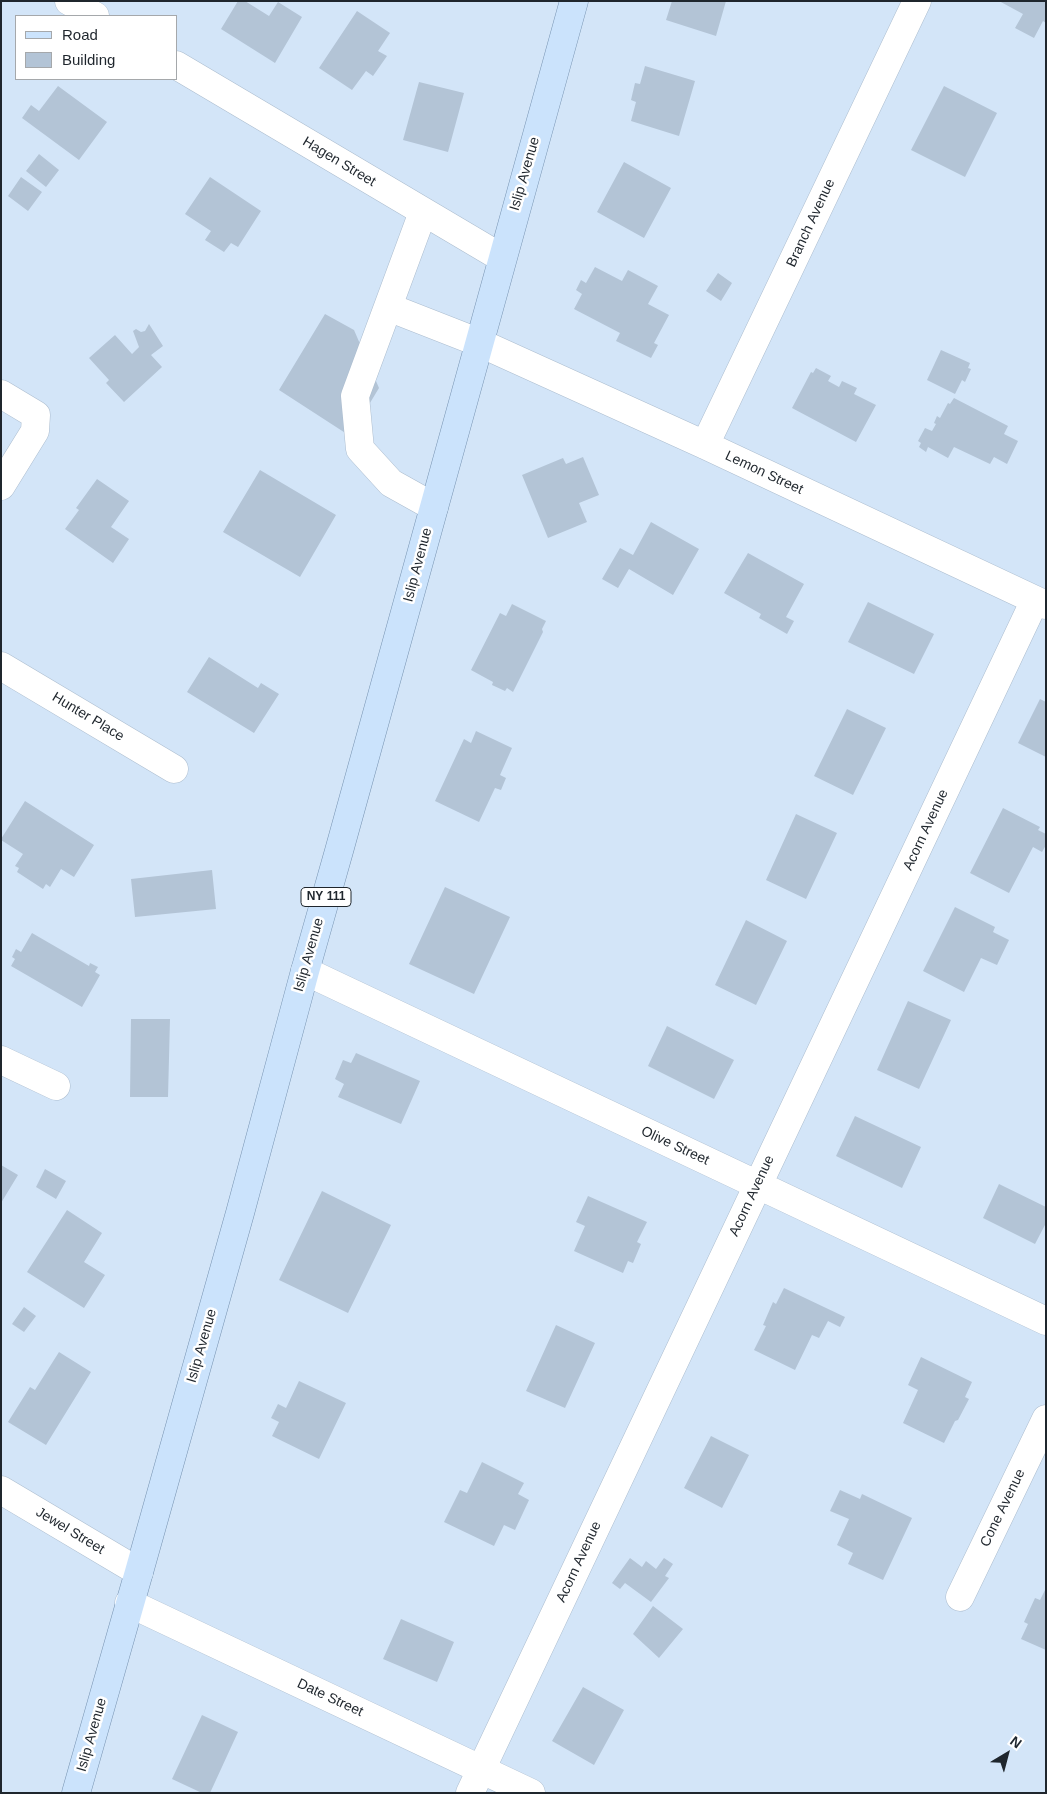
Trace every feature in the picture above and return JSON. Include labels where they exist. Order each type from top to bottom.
[{"type":"main road","name":"Islip Avenue","points":[[76,1793],[240,1212],[304,971],[574,1]]},
{"type":"street","points":[[70,1],[93,15]]},
{"type":"street","name":"Branch Avenue","points":[[706,446],[917,1]]},
{"type":"street","name":"Hagen Street","points":[[178,66],[502,258]]},
{"type":"street","points":[[423,212],[355,396],[360,449],[391,483],[434,507]]},
{"type":"street","name":"Lemon Street","points":[[388,307],[480,343],[706,446],[1040,603]]},
{"type":"street","points":[[1,394],[36,415],[35,431],[1,486]]},
{"type":"street","name":"Acorn Avenue","points":[[476,1781],[758,1184],[1040,603]]},
{"type":"street","name":"Hunter Place","points":[[1,666],[174,769]]},
{"type":"street","name":"Olive Street","points":[[304,971],[1046,1321]]},
{"type":"street","points":[[1,1060],[56,1086]]},
{"type":"street","name":"Cone Avenue","points":[[960,1597],[1046,1419]]},
{"type":"street","name":"Jewel Street","points":[[1,1490],[139,1572]]},
{"type":"street","name":"Date Street","points":[[129,1604],[476,1781],[531,1793]]},
{"type":"building","points":[[238,1],[245,1],[269,16],[278,2],[302,17],[275,63],[221,29]]},
{"type":"building","points":[[672,1],[726,1],[716,36],[666,20]]},
{"type":"building","points":[[999,1],[1046,1],[1046,23],[1043,21],[1034,38],[1015,28],[1023,14]]},
{"type":"building","points":[[357,11],[390,33],[378,51],[387,56],[373,76],[366,71],[352,90],[319,68]]},
{"type":"building","points":[[645,66],[695,81],[679,136],[631,121],[636,102],[631,100],[635,83],[640,84]]},
{"type":"building","points":[[419,82],[464,93],[448,152],[403,140]]},
{"type":"building","points":[[58,86],[107,122],[79,160],[22,118],[31,105],[39,111]]},
{"type":"building","points":[[944,86],[997,113],[965,177],[911,150]]},
{"type":"building","points":[[39,154],[59,170],[46,187],[26,171]]},
{"type":"building","points":[[624,162],[671,188],[644,238],[597,212]]},
{"type":"building","points":[[21,177],[42,192],[28,211],[8,196]]},
{"type":"building","points":[[210,177],[261,211],[238,247],[231,243],[224,252],[205,240],[211,231],[185,214]]},
{"type":"building","points":[[595,267],[622,281],[628,270],[658,286],[648,304],[669,315],[654,343],[658,345],[651,358],[616,341],[620,333],[574,309],[582,294],[576,290],[581,280],[586,283]]},
{"type":"building","points":[[718,273],[732,283],[721,301],[706,291]]},
{"type":"building","points":[[325,314],[354,330],[379,388],[350,436],[279,390]]},
{"type":"building","points":[[149,324],[163,346],[151,355],[162,367],[124,402],[106,383],[109,380],[89,358],[115,335],[132,354],[139,347],[133,331],[136,329],[141,332],[145,331]]},
{"type":"building","points":[[941,350],[970,363],[968,368],[971,369],[965,382],[962,380],[955,394],[927,380]]},
{"type":"building","points":[[816,368],[831,376],[828,381],[839,387],[842,381],[857,388],[854,394],[876,405],[856,442],[792,408],[811,372],[813,373]]},
{"type":"building","points":[[954,398],[1008,426],[1004,434],[1018,441],[1007,464],[994,457],[990,464],[954,447],[948,458],[928,447],[926,452],[919,447],[921,443],[918,441],[925,428],[932,431],[936,424],[934,423],[937,416],[940,418],[948,403],[950,404]]},
{"type":"building","points":[[583,457],[599,495],[579,503],[587,522],[548,538],[522,475],[563,458],[566,464]]},
{"type":"building","points":[[260,470],[336,515],[300,577],[223,532]]},
{"type":"building","points":[[97,479],[129,501],[111,527],[129,539],[113,563],[65,529],[79,510],[76,508]]},
{"type":"building","points":[[651,522],[699,549],[673,595],[629,569],[618,588],[602,579],[620,548],[633,555]]},
{"type":"building","points":[[748,553],[804,584],[786,617],[794,621],[787,634],[759,618],[761,614],[724,593]]},
{"type":"building","points":[[868,602],[934,634],[914,674],[848,642]]},
{"type":"building","points":[[512,604],[546,621],[542,629],[543,632],[513,692],[507,688],[505,691],[492,685],[493,682],[471,670],[500,613],[506,616]]},
{"type":"building","points":[[209,657],[258,688],[261,683],[279,694],[254,733],[187,692]]},
{"type":"building","points":[[1040,699],[1046,702],[1046,757],[1018,743]]},
{"type":"building","points":[[847,709],[886,728],[853,795],[814,776]]},
{"type":"building","points":[[476,731],[512,748],[500,775],[506,778],[501,790],[495,788],[479,822],[435,801],[464,739],[471,743]]},
{"type":"building","points":[[25,801],[94,845],[74,877],[61,869],[50,887],[46,884],[43,889],[17,872],[19,868],[15,866],[23,854],[1,839]]},
{"type":"building","points":[[1003,808],[1040,827],[1038,830],[1046,834],[1046,845],[1042,852],[1033,847],[1009,893],[970,873]]},
{"type":"building","points":[[796,814],[837,833],[806,899],[766,880]]},
{"type":"building","points":[[212,870],[216,909],[135,917],[131,879]]},
{"type":"building","points":[[445,887],[510,917],[474,994],[409,964]]},
{"type":"building","points":[[955,907],[995,927],[993,932],[1009,940],[997,965],[981,958],[964,992],[923,971]]},
{"type":"building","points":[[746,920],[787,941],[756,1005],[715,985]]},
{"type":"building","points":[[32,933],[89,966],[90,963],[98,967],[95,972],[100,975],[82,1007],[11,966],[15,959],[12,957],[16,949],[21,952]]},
{"type":"building","points":[[908,1001],[951,1020],[919,1089],[877,1070]]},
{"type":"building","points":[[131,1019],[170,1019],[168,1097],[130,1097]]},
{"type":"building","points":[[667,1026],[734,1060],[714,1099],[648,1066]]},
{"type":"building","points":[[356,1053],[420,1081],[401,1124],[338,1097],[344,1084],[335,1079],[343,1060],[351,1063]]},
{"type":"building","points":[[855,1116],[921,1147],[902,1188],[836,1156]]},
{"type":"building","points":[[1,1165],[18,1175],[1,1203]]},
{"type":"building","points":[[45,1169],[66,1181],[56,1199],[36,1187]]},
{"type":"building","points":[[999,1184],[1046,1207],[1046,1223],[1035,1244],[983,1218]]},
{"type":"building","points":[[322,1191],[391,1225],[348,1313],[279,1280]]},
{"type":"building","points":[[588,1196],[647,1222],[637,1242],[641,1244],[633,1263],[628,1261],[623,1273],[574,1251],[585,1226],[576,1222]]},
{"type":"building","points":[[67,1210],[102,1233],[84,1262],[105,1275],[84,1308],[27,1272]]},
{"type":"building","points":[[784,1288],[845,1317],[840,1327],[828,1321],[819,1338],[812,1335],[795,1370],[754,1350],[766,1326],[763,1325],[773,1302],[776,1304]]},
{"type":"building","points":[[24,1307],[36,1316],[24,1332],[12,1324]]},
{"type":"building","points":[[556,1325],[595,1343],[565,1408],[526,1391]]},
{"type":"building","points":[[59,1352],[91,1372],[46,1445],[8,1422],[30,1387],[35,1390]]},
{"type":"building","points":[[921,1357],[972,1382],[965,1397],[969,1399],[944,1443],[903,1423],[918,1390],[908,1385]]},
{"type":"building","points":[[299,1381],[346,1403],[319,1459],[272,1436],[279,1422],[271,1418],[278,1404],[286,1408]]},
{"type":"building","points":[[711,1436],[749,1455],[722,1508],[684,1488]]},
{"type":"building","points":[[482,1462],[524,1483],[518,1494],[529,1500],[515,1530],[504,1525],[494,1546],[444,1522],[460,1490],[467,1493]]},
{"type":"building","points":[[840,1490],[860,1499],[862,1494],[912,1518],[883,1580],[848,1564],[853,1553],[837,1545],[849,1519],[830,1511]]},
{"type":"building","points":[[630,1558],[642,1567],[646,1561],[656,1569],[664,1558],[673,1564],[665,1576],[669,1578],[651,1602],[625,1583],[620,1589],[612,1583]]},
{"type":"building","points":[[1046,1588],[1046,1650],[1021,1639],[1028,1624],[1024,1622],[1035,1598],[1040,1600]]},
{"type":"building","points":[[653,1606],[683,1629],[659,1658],[633,1634]]},
{"type":"building","points":[[401,1619],[454,1642],[437,1682],[383,1659]]},
{"type":"building","points":[[583,1687],[624,1710],[594,1765],[552,1741]]},
{"type":"building","points":[[202,1715],[238,1732],[210,1793],[202,1793],[172,1779]]}]
